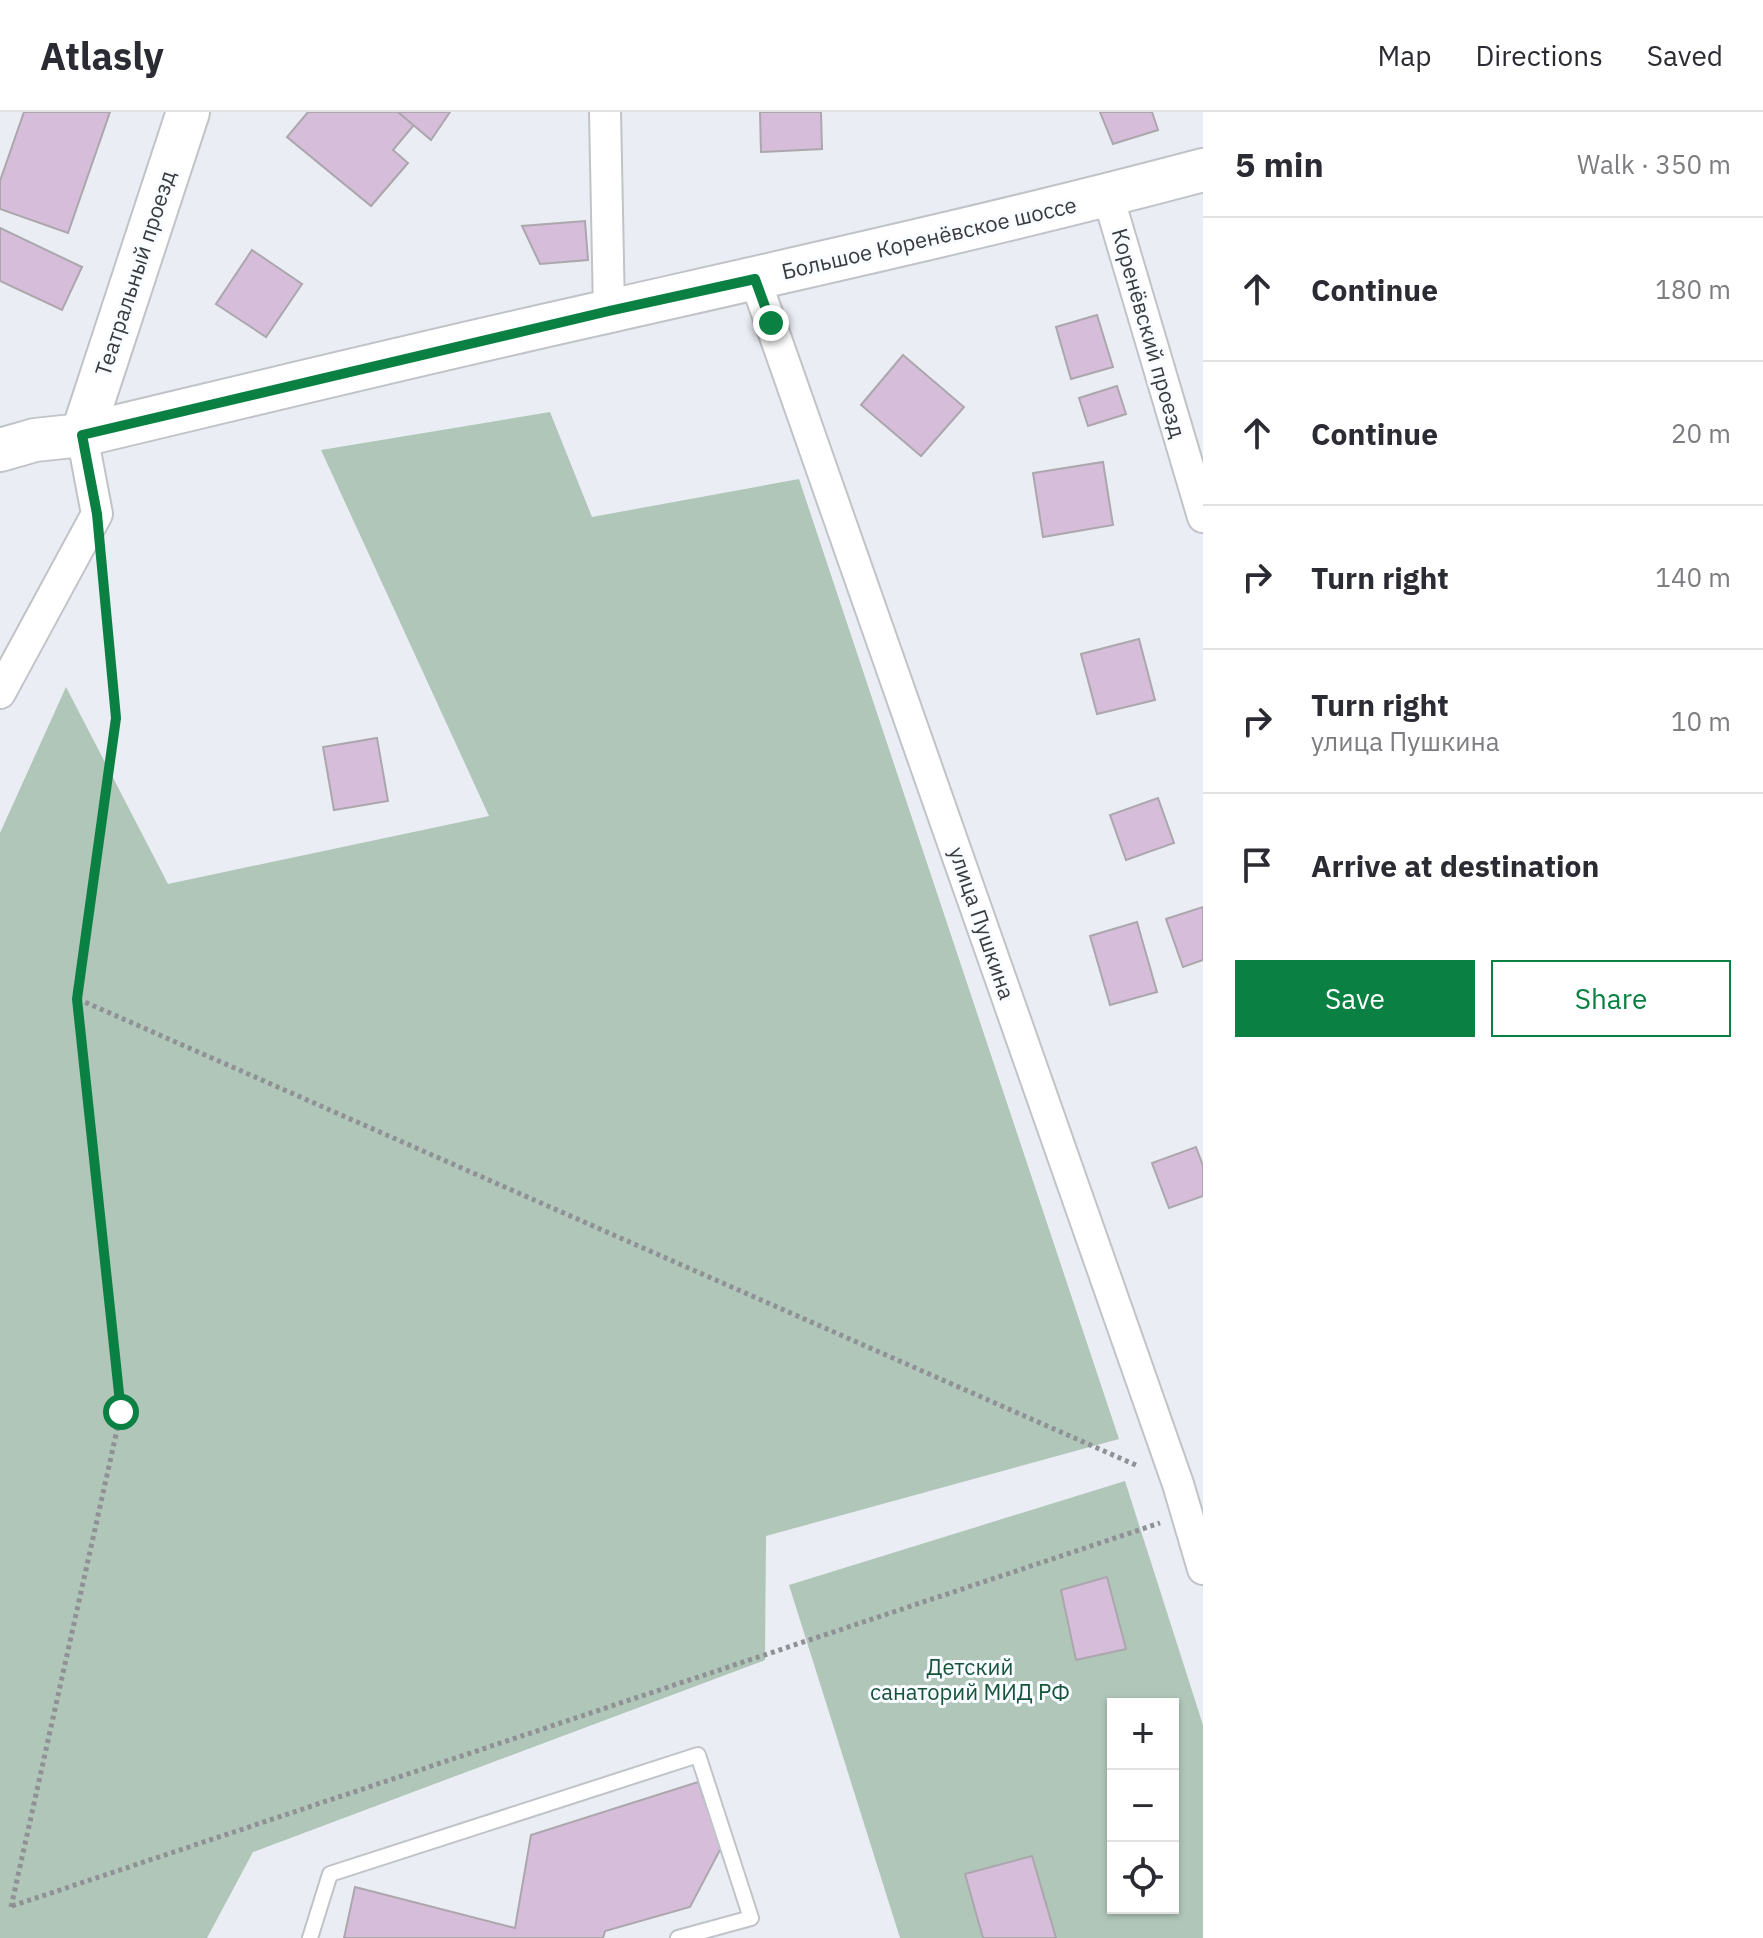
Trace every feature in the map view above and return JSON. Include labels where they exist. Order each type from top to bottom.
[{"type":"main road","name":"Театральный проезд","points":[[82,435],[188,112]]},
{"type":"main road","name":"Большое Коренёвское шоссе","points":[[0,450],[35,440],[82,435],[755,279],[1108,196],[1203,170]]},
{"type":"street","points":[[605,112],[609,311]]},
{"type":"street","name":"Коренёвский проезд","points":[[1108,196],[1203,517]]},
{"type":"street","name":"улица Пушкина","points":[[755,279],[1178,1484],[1203,1569]]},
{"type":"street","points":[[0,693],[97,514],[82,435]]},
{"type":"lane","points":[[310,1938],[330,1874],[698,1755],[751,1918],[678,1938]]},
{"type":"path","points":[[97,514],[116,718],[77,999],[121,1412],[11,1907],[1188,1514]]},
{"type":"path","points":[[77,999],[1178,1484]]},
{"type":"green space","points":[[550,412],[592,517],[799,479],[1119,1439],[766,1536],[765,1660],[253,1852],[207,1938],[0,1938],[0,833],[66,687],[168,884],[489,816],[321,450]]},
{"type":"green space","name":"Детский санаторий МИД РФ","points":[[1125,1481],[1203,1725],[1203,1938],[900,1938],[789,1585]]},
{"type":"building","points":[[24,112],[110,112],[68,233],[0,209],[0,181]]},
{"type":"building","points":[[308,112],[398,112],[414,125],[393,150],[408,163],[371,206],[287,137]]},
{"type":"building","points":[[398,112],[450,112],[431,140]]},
{"type":"building","points":[[760,112],[821,112],[822,149],[761,152]]},
{"type":"building","points":[[1100,112],[1152,112],[1158,130],[1113,144]]},
{"type":"building","points":[[585,221],[588,260],[540,264],[522,226]]},
{"type":"building","points":[[0,228],[82,267],[62,310],[0,281]]},
{"type":"building","points":[[252,250],[302,284],[266,337],[216,304]]},
{"type":"building","points":[[1097,315],[1113,367],[1071,379],[1056,327]]},
{"type":"building","points":[[903,355],[964,407],[921,456],[861,405]]},
{"type":"building","points":[[1117,386],[1126,414],[1088,426],[1079,398]]},
{"type":"building","points":[[1103,462],[1113,525],[1043,537],[1033,473]]},
{"type":"building","points":[[1139,639],[1155,700],[1097,714],[1081,654]]},
{"type":"building","points":[[377,738],[388,801],[334,810],[323,747]]},
{"type":"building","points":[[1158,798],[1174,843],[1126,860],[1110,815]]},
{"type":"building","points":[[1203,907],[1203,960],[1183,967],[1166,919]]},
{"type":"building","points":[[1137,922],[1157,992],[1110,1005],[1090,936]]},
{"type":"building","points":[[1196,1147],[1203,1166],[1203,1196],[1169,1208],[1152,1163]]},
{"type":"building","points":[[1107,1577],[1126,1649],[1076,1660],[1061,1590]]},
{"type":"building","points":[[698,1782],[721,1848],[690,1907],[605,1931],[603,1938],[344,1938],[355,1887],[515,1928],[531,1835]]},
{"type":"building","points":[[1032,1856],[1056,1938],[983,1938],[965,1874]]},
{"type":"route","points":[[121,1412],[77,999],[116,718],[97,514],[82,435],[755,279],[771,323]]}]
